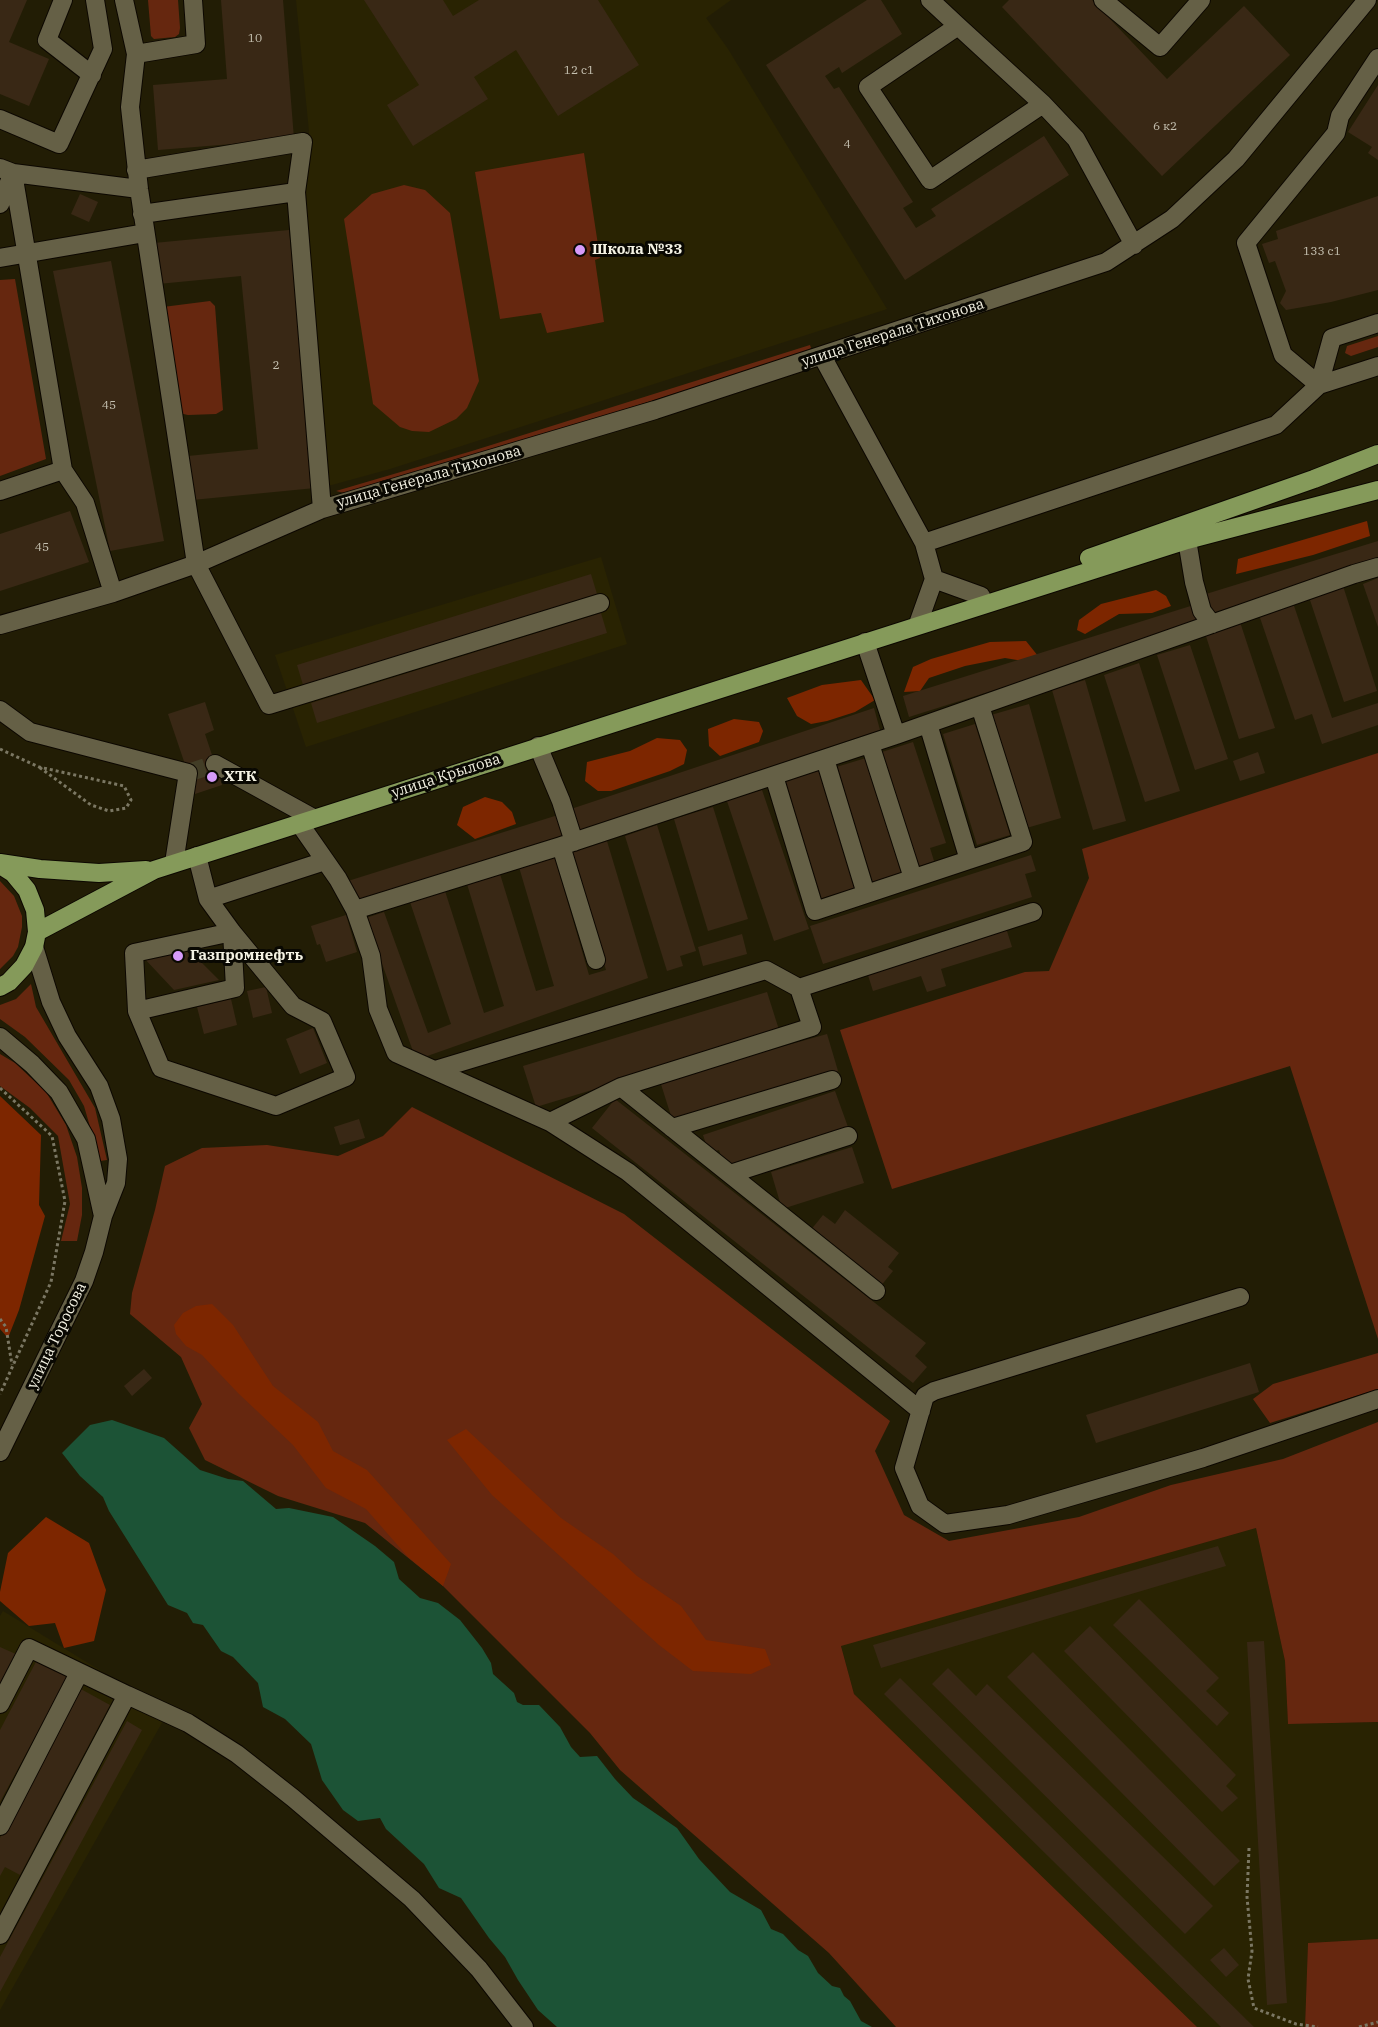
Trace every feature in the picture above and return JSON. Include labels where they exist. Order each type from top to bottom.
[{"type":"main road","points":[[865,642],[981,596],[1314,479],[1378,448]]},
{"type":"main road","points":[[1346,465],[1378,454]]},
{"type":"main road","points":[[865,642],[1187,540],[1378,490]]},
{"type":"main road","points":[[1336,501],[1378,497]]},
{"type":"main road","name":"улица Крылова","points":[[0,987],[9,982],[24,966],[35,940],[154,870],[865,642]]},
{"type":"main road","points":[[0,864],[99,873],[154,870]]},
{"type":"main road","points":[[0,864],[13,873],[27,890],[35,910],[35,940]]},
{"type":"street","points":[[63,0],[47,40],[92,75]]},
{"type":"street","points":[[0,119],[59,144],[103,50],[95,0]]},
{"type":"street","points":[[124,0],[136,54],[130,107],[136,170],[196,564],[269,705],[600,603]]},
{"type":"street","points":[[136,54],[195,44],[193,0]]},
{"type":"street","points":[[930,0],[1043,104],[1076,139],[1134,245]]},
{"type":"street","points":[[1103,0],[1160,47],[1201,0]]},
{"type":"street","name":"улица Генерала Тихонова","points":[[0,625],[113,593],[196,564],[322,509],[655,411],[1106,261],[1172,219],[1236,159],[1366,0]]},
{"type":"street","points":[[958,26],[868,87],[930,180],[1043,104]]},
{"type":"street","points":[[1319,385],[1283,355],[1246,243],[1336,133],[1340,116],[1378,58]]},
{"type":"street","points":[[136,170],[303,142],[296,192],[322,509]]},
{"type":"street","points":[[6,171],[139,189]]},
{"type":"street","points":[[0,204],[6,171]]},
{"type":"street","points":[[6,171],[26,254],[63,471],[85,503],[113,593]]},
{"type":"street","points":[[142,214],[296,192]]},
{"type":"street","points":[[0,258],[145,233]]},
{"type":"street","points":[[1319,385],[1332,338],[1378,323]]},
{"type":"street","points":[[822,356],[924,543],[934,579],[919,621]]},
{"type":"street","points":[[924,543],[1276,425],[1319,385],[1378,366]]},
{"type":"street","points":[[0,491],[63,471]]},
{"type":"street","points":[[1187,540],[1194,582],[1202,611],[1212,624]]},
{"type":"street","points":[[355,910],[567,844],[870,744],[1378,567]]},
{"type":"street","points":[[934,579],[981,596]]},
{"type":"street","points":[[865,642],[896,735]]},
{"type":"street","points":[[774,776],[815,910],[1023,842],[980,706]]},
{"type":"street","points":[[0,710],[30,732],[188,773],[174,863]]},
{"type":"street","points":[[928,724],[969,860]]},
{"type":"street","points":[[870,744],[913,878]]},
{"type":"street","points":[[538,746],[561,801],[567,844],[596,960]]},
{"type":"street","points":[[825,759],[866,894]]},
{"type":"street","points":[[215,764],[306,821],[325,861],[355,910],[371,956],[378,1009],[396,1053],[550,1122],[628,1172],[921,1411]]},
{"type":"street","points":[[198,856],[208,899],[293,1006],[322,1021],[345,1077],[276,1106],[161,1068],[136,1011],[134,953],[232,932]]},
{"type":"street","points":[[208,899],[325,861]]},
{"type":"street","points":[[799,988],[1033,912]]},
{"type":"street","points":[[136,1011],[235,988],[232,932]]},
{"type":"street","name":"улица Торосова","points":[[0,1452],[84,1281],[103,1216],[116,1183],[118,1159],[111,1119],[99,1086],[67,1036],[51,1002],[35,940]]},
{"type":"street","points":[[435,1070],[766,970],[799,988],[812,1027],[621,1087],[550,1122]]},
{"type":"street","points":[[0,1037],[32,1064],[59,1092],[86,1139],[103,1216]]},
{"type":"street","points":[[672,1128],[832,1080]]},
{"type":"street","points":[[621,1087],[876,1291]]},
{"type":"street","points":[[730,1174],[848,1136]]},
{"type":"street","points":[[1240,1297],[934,1391],[925,1396],[904,1468],[920,1506],[945,1524],[1008,1515],[1203,1458],[1378,1399]]},
{"type":"street","points":[[0,1704],[29,1648],[188,1723],[237,1754],[293,1798],[411,1899],[479,1969],[524,2027]]},
{"type":"street","points":[[0,1826],[80,1673]]},
{"type":"street","points":[[0,1935],[127,1695]]},
{"type":"path","points":[[0,749],[39,767],[92,805],[109,811],[126,808],[131,800],[124,786],[39,767]]},
{"type":"path","points":[[0,1088],[52,1136],[65,1201],[51,1282],[0,1394]]},
{"type":"path","points":[[0,1319],[6,1327],[12,1367]]},
{"type":"path","points":[[1249,1848],[1247,1898],[1252,1951],[1248,1979],[1254,2008],[1296,2024],[1318,2027]]},
{"type":"path","points":[[1359,2027],[1378,2022]]},
{"type":"shaded area","points":[[148,0],[178,0],[179,34],[175,37],[154,39],[151,36]]},
{"type":"shaded area","name":"Школа №33","points":[[296,0],[731,0],[706,18],[728,49],[887,309],[390,469],[328,486],[305,190],[309,131]]},
{"type":"shaded area","points":[[584,153],[600,258],[595,260],[604,322],[547,333],[541,313],[500,319],[475,172]]},
{"type":"shaded area","points":[[404,185],[425,190],[450,213],[479,381],[467,408],[456,419],[429,432],[412,431],[400,427],[373,404],[344,219],[372,194]]},
{"type":"shaded area","points":[[15,279],[46,459],[0,476],[0,280]]},
{"type":"shaded area","points":[[210,301],[215,306],[223,410],[216,414],[179,413],[163,307]]},
{"type":"shaded area","points":[[1378,336],[1378,347],[1351,356],[1345,353],[1347,346]]},
{"type":"shaded area","points":[[810,345],[811,348],[806,352],[353,495],[336,491],[472,451]]},
{"type":"shaded area","points":[[1367,521],[1370,536],[1313,555],[1236,574],[1238,559]]},
{"type":"shaded area","points":[[601,557],[627,644],[306,747],[275,655]]},
{"type":"shaded area","points":[[1156,590],[1166,596],[1171,606],[1152,613],[1119,614],[1085,634],[1077,630],[1079,620],[1101,604]]},
{"type":"shaded area","points":[[1026,641],[1038,656],[1023,661],[1005,658],[965,666],[929,678],[920,691],[904,692],[913,667],[931,659],[990,642]]},
{"type":"shaded area","points":[[861,680],[875,700],[855,712],[827,721],[811,724],[797,716],[787,698],[822,685]]},
{"type":"shaded area","points":[[734,719],[759,722],[763,731],[759,742],[720,756],[709,746],[708,729]]},
{"type":"shaded area","points":[[657,738],[680,740],[687,750],[684,764],[611,791],[598,791],[585,781],[587,762],[630,751]]},
{"type":"shaded area","points":[[1378,753],[1378,1339],[1290,1066],[892,1189],[840,1030],[1025,972],[1049,971],[1089,878],[1082,849]]},
{"type":"shaded area","points":[[485,797],[502,802],[512,812],[516,824],[475,839],[457,825],[463,807]]},
{"type":"shaded area","points":[[0,881],[14,896],[22,916],[22,927],[18,947],[13,956],[0,969]]},
{"type":"shaded area","points":[[31,984],[36,1007],[95,1108],[107,1160],[100,1161],[84,1106],[69,1080],[25,1037],[0,1019],[0,1005],[16,999]]},
{"type":"shaded area","points":[[0,1054],[15,1063],[46,1092],[66,1125],[77,1157],[82,1188],[82,1215],[77,1241],[61,1241],[70,1204],[58,1136],[30,1108],[0,1086]]},
{"type":"shaded area","points":[[0,1096],[41,1135],[39,1205],[45,1216],[19,1310],[8,1338],[0,1329]]},
{"type":"shaded area","points":[[412,1107],[624,1214],[890,1421],[875,1451],[904,1515],[949,1541],[1079,1517],[1171,1485],[1283,1459],[1378,1422],[1378,1722],[1288,1724],[1285,1661],[1256,1528],[841,1646],[854,1694],[1197,2027],[896,2027],[829,1953],[620,1770],[590,1733],[443,1586],[365,1523],[278,1496],[205,1460],[189,1428],[202,1404],[181,1357],[130,1314],[132,1293],[165,1166],[202,1148],[267,1145],[338,1156],[383,1136]]},
{"type":"shaded area","points":[[212,1304],[233,1325],[273,1386],[318,1422],[333,1451],[367,1470],[451,1564],[443,1586],[408,1557],[366,1509],[326,1488],[293,1445],[202,1355],[186,1346],[176,1334],[174,1325],[183,1313],[196,1306]]},
{"type":"shaded area","points":[[1378,1353],[1378,1389],[1270,1423],[1253,1399],[1273,1384]]},
{"type":"shaded area","points":[[112,1420],[164,1438],[200,1470],[243,1481],[276,1509],[289,1508],[333,1517],[375,1546],[394,1562],[399,1579],[420,1598],[438,1603],[460,1620],[482,1648],[491,1663],[493,1674],[514,1693],[517,1702],[523,1705],[539,1705],[560,1727],[571,1747],[580,1757],[597,1756],[633,1798],[677,1828],[699,1859],[730,1892],[761,1910],[771,1929],[783,1934],[798,1950],[808,1956],[818,1973],[832,1986],[840,1988],[861,2021],[872,2027],[557,2027],[538,2010],[505,1957],[461,1898],[439,1888],[424,1864],[386,1829],[380,1818],[358,1821],[343,1810],[322,1780],[311,1744],[285,1719],[263,1707],[258,1683],[233,1657],[221,1651],[203,1625],[193,1623],[187,1613],[168,1605],[109,1511],[103,1497],[80,1476],[62,1453],[90,1425]]},
{"type":"shaded area","points":[[466,1429],[561,1518],[613,1554],[637,1576],[681,1606],[706,1640],[765,1649],[771,1665],[751,1674],[693,1671],[659,1645],[492,1495],[447,1440]]},
{"type":"shaded area","points":[[46,1517],[89,1543],[106,1590],[94,1641],[64,1648],[55,1623],[29,1626],[0,1601],[8,1553]]},
{"type":"shaded area","points":[[1256,1528],[1285,1661],[1288,1724],[1378,1722],[1378,1939],[1308,1943],[1305,2027],[1197,2027],[854,1694],[841,1645]]},
{"type":"shaded area","points":[[3,1611],[168,1712],[0,2010],[0,1616]]},
{"type":"shaded area","points":[[1378,1939],[1378,2027],[1305,2027],[1308,1943]]},
{"type":"building","points":[[0,0],[27,0],[9,42],[49,59],[29,106],[0,94]]},
{"type":"building","points":[[221,0],[283,0],[294,139],[158,150],[153,85],[227,79]]},
{"type":"building","points":[[364,0],[443,0],[453,16],[479,0],[598,0],[639,65],[558,116],[516,50],[474,77],[488,99],[413,146],[387,105],[419,85]]},
{"type":"building","points":[[867,0],[881,0],[902,34],[842,73],[839,67],[825,76],[834,89],[839,87],[913,202],[903,208],[916,228],[936,216],[931,209],[1044,136],[1069,175],[905,280],[766,65]]},
{"type":"building","points":[[1009,0],[1092,0],[1167,79],[1244,6],[1290,55],[1162,176],[1002,7]]},
{"type":"building","points":[[1378,85],[1378,160],[1368,153],[1372,147],[1348,132]]},
{"type":"building","points":[[80,194],[98,202],[89,222],[71,214]]},
{"type":"building","points":[[1378,196],[1378,290],[1286,310],[1280,303],[1286,291],[1275,261],[1269,263],[1262,244],[1278,239],[1276,231]]},
{"type":"building","points":[[289,230],[315,488],[192,500],[188,456],[258,449],[241,276],[158,284],[154,243]]},
{"type":"building","points":[[111,261],[164,541],[110,551],[53,271]]},
{"type":"building","points":[[70,511],[89,562],[0,591],[0,534]]},
{"type":"building","points":[[1378,541],[1378,561],[1212,613],[1206,594]]},
{"type":"building","points":[[591,574],[597,594],[303,685],[297,665]]},
{"type":"building","points":[[1378,578],[1378,627],[1363,584]]},
{"type":"building","points":[[1343,586],[1377,691],[1344,702],[1309,597]]},
{"type":"building","points":[[1291,597],[1332,718],[1378,703],[1378,725],[1322,744],[1312,714],[1295,720],[1257,609]]},
{"type":"building","points":[[1197,604],[1203,624],[909,717],[903,696]]},
{"type":"building","points":[[601,613],[607,633],[317,723],[311,703]]},
{"type":"building","points":[[1239,619],[1275,728],[1239,739],[1204,630]]},
{"type":"building","points":[[1190,645],[1228,759],[1195,770],[1157,655]]},
{"type":"building","points":[[1139,663],[1180,791],[1145,802],[1104,675]]},
{"type":"building","points":[[1085,680],[1126,821],[1093,830],[1052,690]]},
{"type":"building","points":[[205,702],[214,730],[205,734],[222,785],[195,794],[168,714]]},
{"type":"building","points":[[1029,704],[1061,818],[1023,829],[991,715]]},
{"type":"building","points":[[874,708],[880,730],[579,831],[571,809]]},
{"type":"building","points":[[975,724],[1010,835],[977,845],[943,734]]},
{"type":"building","points":[[913,742],[946,843],[930,848],[934,861],[917,867],[879,753]]},
{"type":"building","points":[[1258,752],[1265,773],[1240,781],[1233,761]]},
{"type":"building","points":[[866,758],[902,876],[869,886],[833,768]]},
{"type":"building","points":[[819,770],[855,888],[819,899],[783,781]]},
{"type":"building","points":[[762,790],[809,929],[774,941],[727,801]]},
{"type":"building","points":[[713,807],[748,919],[708,931],[674,819]]},
{"type":"building","points":[[558,815],[564,835],[355,901],[348,881]]},
{"type":"building","points":[[657,825],[696,951],[680,956],[683,966],[667,971],[625,836]]},
{"type":"building","points":[[607,841],[648,978],[416,1060],[366,918],[384,912],[428,1033],[451,1024],[410,902],[445,891],[484,1013],[504,1006],[467,884],[500,874],[536,991],[554,986],[519,867],[554,855],[589,975],[606,970],[571,853]]},
{"type":"building","points":[[1031,855],[1036,871],[1025,874],[1032,897],[823,964],[810,926]]},
{"type":"building","points":[[346,915],[357,952],[326,962],[311,926]]},
{"type":"building","points":[[1006,928],[1012,947],[941,969],[946,986],[927,992],[921,976],[873,991],[867,972]]},
{"type":"building","points":[[742,934],[747,954],[703,966],[698,947]]},
{"type":"building","points":[[187,948],[219,980],[174,990],[143,957]]},
{"type":"building","points":[[266,987],[272,1013],[253,1018],[247,991]]},
{"type":"building","points":[[767,992],[780,1033],[536,1107],[523,1066]]},
{"type":"building","points":[[231,999],[237,1025],[204,1034],[197,1007]]},
{"type":"building","points":[[313,1028],[327,1063],[300,1074],[286,1039]]},
{"type":"building","points":[[827,1034],[838,1071],[672,1119],[660,1081]]},
{"type":"building","points":[[835,1091],[848,1127],[725,1168],[719,1150],[709,1153],[703,1135]]},
{"type":"building","points":[[615,1099],[926,1343],[915,1356],[927,1367],[913,1383],[592,1128]]},
{"type":"building","points":[[359,1119],[365,1138],[340,1145],[334,1127]]},
{"type":"building","points":[[852,1147],[864,1183],[782,1209],[771,1172]]},
{"type":"building","points":[[845,1210],[899,1253],[888,1267],[893,1271],[880,1287],[810,1231],[823,1215],[835,1224]]},
{"type":"building","points":[[1250,1363],[1259,1392],[1096,1443],[1086,1415]]},
{"type":"building","points":[[144,1369],[152,1378],[132,1396],[124,1386]]},
{"type":"building","points":[[1218,1546],[1226,1566],[881,1668],[873,1645]]},
{"type":"building","points":[[1139,1599],[1219,1678],[1206,1691],[1229,1713],[1217,1726],[1113,1625]]},
{"type":"building","points":[[1090,1626],[1236,1775],[1226,1786],[1238,1798],[1222,1812],[1064,1651]]},
{"type":"building","points":[[1264,1641],[1287,2003],[1267,2005],[1247,1642]]},
{"type":"building","points":[[0,1647],[18,1655],[0,1683]]},
{"type":"building","points":[[1033,1652],[1240,1861],[1214,1886],[1007,1677]]},
{"type":"building","points":[[38,1658],[68,1676],[0,1802],[0,1730]]},
{"type":"building","points":[[948,1668],[976,1696],[987,1684],[1213,1906],[1185,1934],[932,1684]]},
{"type":"building","points":[[900,1678],[1254,2027],[1221,2027],[884,1694]]},
{"type":"building","points":[[79,1688],[110,1705],[20,1875],[5,1867],[0,1876],[0,1838]]},
{"type":"building","points":[[127,1721],[142,1730],[0,1992],[0,1957]]},
{"type":"building","points":[[1224,1948],[1239,1965],[1226,1977],[1210,1960]]},
{"type":"tunnel","points":[[188,773],[215,764]]},
{"type":"place","name":"Школа №33","points":[[580,250]]},
{"type":"place","name":"ХТК","points":[[212,777]]},
{"type":"place","name":"Газпромнефть","points":[[178,956]]}]
